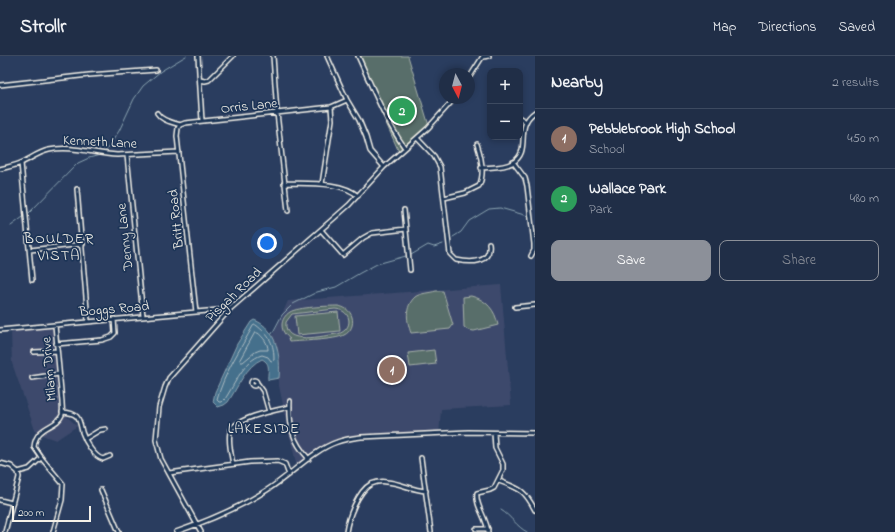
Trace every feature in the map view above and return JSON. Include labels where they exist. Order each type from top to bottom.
[{"type":"street","points":[[198,56],[202,121]]},
{"type":"street","points":[[200,80],[209,80],[233,56]]},
{"type":"street","points":[[273,56],[277,113],[288,211]]},
{"type":"street","points":[[327,56],[347,100],[359,120],[370,151],[384,167]]},
{"type":"street","points":[[358,56],[397,136],[405,148]]},
{"type":"street","points":[[475,69],[483,56],[489,56]]},
{"type":"street","points":[[0,85],[89,75],[156,70]]},
{"type":"street","name":"Orris Lane","points":[[180,125],[185,123],[331,107],[347,100]]},
{"type":"street","name":"Pisgah Road","points":[[201,532],[161,459],[156,440],[156,424],[159,406],[164,387],[169,378],[230,309],[253,287],[321,230],[358,196],[384,167],[417,138],[449,104]]},
{"type":"street","points":[[322,184],[332,120],[331,107]]},
{"type":"street","points":[[481,168],[504,166],[513,162],[518,157],[523,149],[523,133],[526,121],[535,112]]},
{"type":"street","points":[[157,113],[159,117],[180,125]]},
{"type":"street","name":"Britt Road","points":[[180,125],[177,136],[196,312]]},
{"type":"street","points":[[417,138],[434,156],[440,167],[449,248],[453,258],[464,262],[485,259],[490,251],[489,243]]},
{"type":"street","points":[[444,198],[479,186],[482,176],[480,154],[477,144]]},
{"type":"street","name":"Kenneth Lane","points":[[0,168],[21,163],[44,152],[60,149],[80,149],[106,155],[179,152]]},
{"type":"street","name":"Denny Lane","points":[[127,155],[143,316]]},
{"type":"street","points":[[513,162],[525,178],[527,186],[534,244],[534,250],[531,256]]},
{"type":"street","points":[[21,163],[32,280]]},
{"type":"street","points":[[284,183],[322,184],[350,190],[358,196]]},
{"type":"street","points":[[77,188],[83,244],[88,321]]},
{"type":"street","points":[[404,210],[410,270]]},
{"type":"street","points":[[321,230],[343,255],[369,234],[406,229]]},
{"type":"street","points":[[30,250],[83,244]]},
{"type":"street","points":[[515,307],[535,305]]},
{"type":"street","name":"Boggs Road","points":[[0,330],[230,309]]},
{"type":"street","points":[[56,344],[109,339],[115,333],[114,319]]},
{"type":"street","name":"Milam Drive","points":[[53,532],[62,500],[63,484],[41,458],[34,447],[39,433],[62,416],[55,325]]},
{"type":"street","points":[[34,352],[57,351]]},
{"type":"street","points":[[32,378],[59,374]]},
{"type":"street","points":[[258,384],[266,396],[269,412]]},
{"type":"street","points":[[290,401],[294,437],[302,451],[309,459]]},
{"type":"street","points":[[233,464],[230,438],[232,429],[239,423],[269,412],[290,407]]},
{"type":"street","points":[[62,412],[77,416],[81,422],[82,432],[85,439],[98,457],[103,459],[110,456]]},
{"type":"street","points":[[85,439],[100,430],[106,429]]},
{"type":"street","points":[[176,532],[215,518],[268,490],[323,449],[337,442],[354,438],[468,432],[535,433]]},
{"type":"street","points":[[476,529],[488,531],[476,494],[494,488],[499,481],[503,467],[495,448],[494,433]]},
{"type":"street","points":[[18,472],[29,469],[41,458]]},
{"type":"street","points":[[421,458],[430,532]]},
{"type":"street","points":[[169,473],[233,464],[278,461],[285,464],[289,475]]},
{"type":"street","points":[[0,462],[11,466],[18,472],[19,476],[5,532],[0,530]]},
{"type":"street","points":[[499,481],[522,491],[529,499],[535,510]]},
{"type":"street","points":[[346,532],[352,509],[366,488],[371,484],[387,482],[426,491]]},
{"type":"street","points":[[101,490],[119,532]]},
{"type":"street","points":[[0,500],[12,503]]},
{"type":"shaded area","points":[[501,285],[511,405],[441,409],[439,435],[343,440],[323,450],[300,465],[296,463],[272,352],[272,337],[288,301]]},
{"type":"shaded area","points":[[53,328],[60,410],[77,426],[56,440],[36,433],[12,363],[11,330]]},
{"type":"green space","points":[[356,56],[408,56],[429,126],[399,152]]},
{"type":"green space","points":[[436,291],[443,291],[453,325],[450,329],[411,333],[407,315],[409,305],[415,297]]},
{"type":"green space","points":[[471,296],[482,300],[489,306],[495,315],[498,325],[474,331],[468,330],[464,327],[463,297]]},
{"type":"green space","points":[[338,306],[345,308],[353,320],[350,330],[346,334],[334,338],[289,342],[288,339],[290,339],[284,333],[282,325],[284,318],[288,313],[294,310],[306,308]],"holes":[[[335,309],[341,310],[348,316],[349,324],[343,332],[338,334],[306,338],[291,335],[287,330],[286,322],[292,314]]]},
{"type":"green space","points":[[338,312],[340,331],[297,335],[295,316]]},
{"type":"green space","points":[[434,350],[436,364],[410,367],[408,353]]},
{"type":"water","points":[[254,320],[268,329],[273,336],[278,353],[279,378],[268,380],[268,366],[262,359],[256,362],[247,372],[228,402],[218,407],[213,402],[215,392],[237,344],[251,322]]},
{"type":"waterway","points":[[105,152],[119,131],[134,99],[143,86],[161,71],[186,56]]},
{"type":"waterway","points":[[28,214],[78,163],[100,155]]},
{"type":"waterway","points":[[453,237],[461,232],[469,221],[489,209],[500,208],[528,216]]},
{"type":"waterway","points":[[11,226],[23,217]]},
{"type":"waterway","points":[[411,255],[428,245],[434,247],[443,244]]},
{"type":"waterway","points":[[272,334],[282,315],[293,304],[317,292],[336,287],[377,264],[406,256]]},
{"type":"waterway","points":[[501,510],[527,532]]},
{"type":"place","name":"Wallace Park","points":[[402,111]]},
{"type":"place","name":"Pebblebrook High School","points":[[392,370]]},
{"type":"district","name":"BOULDER VISTA","points":[[59,246]]},
{"type":"district","name":"LAKESIDE","points":[[264,428]]}]
